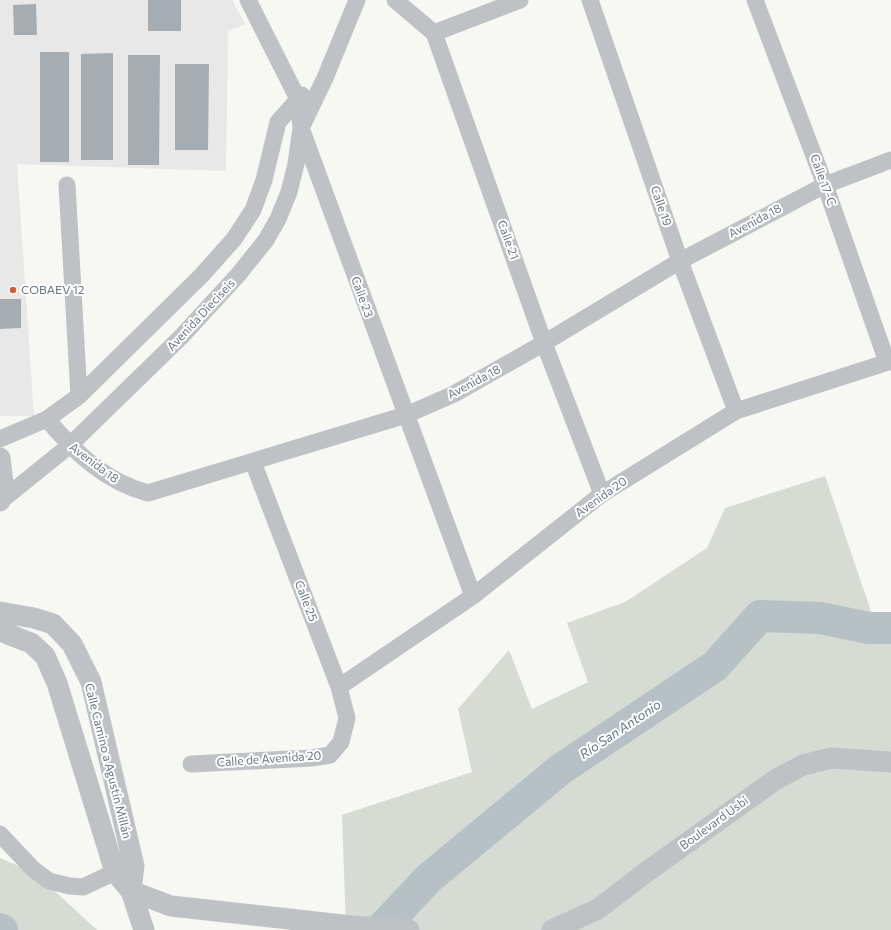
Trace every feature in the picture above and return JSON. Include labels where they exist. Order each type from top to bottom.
[{"type":"street","name":"Calle 23","points":[[248,0],[298,99],[301,128],[473,596]]},
{"type":"street","name":"Avenida Dieciseis","points":[[1,501],[69,446],[181,337],[238,275],[266,240],[278,219],[289,192],[296,164],[301,128],[325,78],[357,0]]},
{"type":"street","points":[[395,0],[434,33],[520,0]]},
{"type":"street","name":"Calle 19","points":[[590,0],[680,261],[736,411]]},
{"type":"street","name":"Calle 17-C","points":[[755,0],[825,185],[889,362]]},
{"type":"street","name":"Calle 21","points":[[434,33],[544,344],[602,494]]},
{"type":"street","name":"Avenida Dieciseis","points":[[0,439],[47,419],[79,396],[201,276],[234,239],[253,210],[264,180],[278,122],[298,99],[325,78]]},
{"type":"street","name":"Avenida 18","points":[[47,419],[69,446],[112,480],[131,489],[148,493],[406,416],[454,394],[544,344],[680,261],[825,185],[891,160]]},
{"type":"street","points":[[67,185],[79,396]]},
{"type":"street","name":"Avenida 20","points":[[339,687],[473,596],[602,494],[736,411],[889,362]]},
{"type":"street","points":[[0,458],[3,483],[1,501]]},
{"type":"street","name":"Calle 25","points":[[253,462],[339,687],[347,718],[341,742]]},
{"type":"street","name":"Calle Camino a Agustín Millán","points":[[0,612],[34,618],[53,624],[72,644],[91,682],[134,866],[131,891]]},
{"type":"street","name":"Calle Camino a Agustín Millán","points":[[0,631],[31,643],[45,656],[57,684],[115,872],[131,891],[144,930]]},
{"type":"street","name":"Calle de Avenida 20","points":[[191,764],[312,758],[330,755],[341,742]]},
{"type":"street","name":"Boulevard Usbi","points":[[552,930],[598,910],[645,873],[775,780],[803,765],[831,758],[891,762]]},
{"type":"street","points":[[0,834],[33,869],[49,881],[70,886],[83,887],[115,872]]},
{"type":"street","points":[[131,891],[171,906],[352,926],[409,930]]},
{"type":"street","points":[[144,930],[171,906]]},
{"type":"shaded area","points":[[0,0],[232,0],[245,24],[228,31],[226,171],[17,164],[34,416],[0,416]]},
{"type":"shaded area","points":[[825,476],[875,623],[891,619],[891,930],[346,930],[342,815],[472,772],[458,709],[509,650],[532,709],[588,682],[567,623],[625,602],[707,548],[725,508]]},
{"type":"shaded area","points":[[0,858],[35,873],[97,930],[0,930]]},
{"type":"building","points":[[148,0],[181,0],[181,31],[148,31]]},
{"type":"building","points":[[36,4],[37,35],[14,35],[13,5]]},
{"type":"building","points":[[40,52],[69,52],[69,162],[40,162]]},
{"type":"building","points":[[113,53],[113,160],[81,160],[81,54]]},
{"type":"building","points":[[128,55],[160,55],[159,165],[128,165]]},
{"type":"building","points":[[175,64],[209,64],[208,150],[175,150]]},
{"type":"building","points":[[0,299],[21,299],[21,328],[0,329]]},
{"type":"waterway","name":"Río San Antonio","points":[[380,930],[429,878],[561,769],[715,666],[760,616],[820,618],[869,628],[891,628]]},
{"type":"place","name":"COBAEV 12","points":[[13,290]]}]
